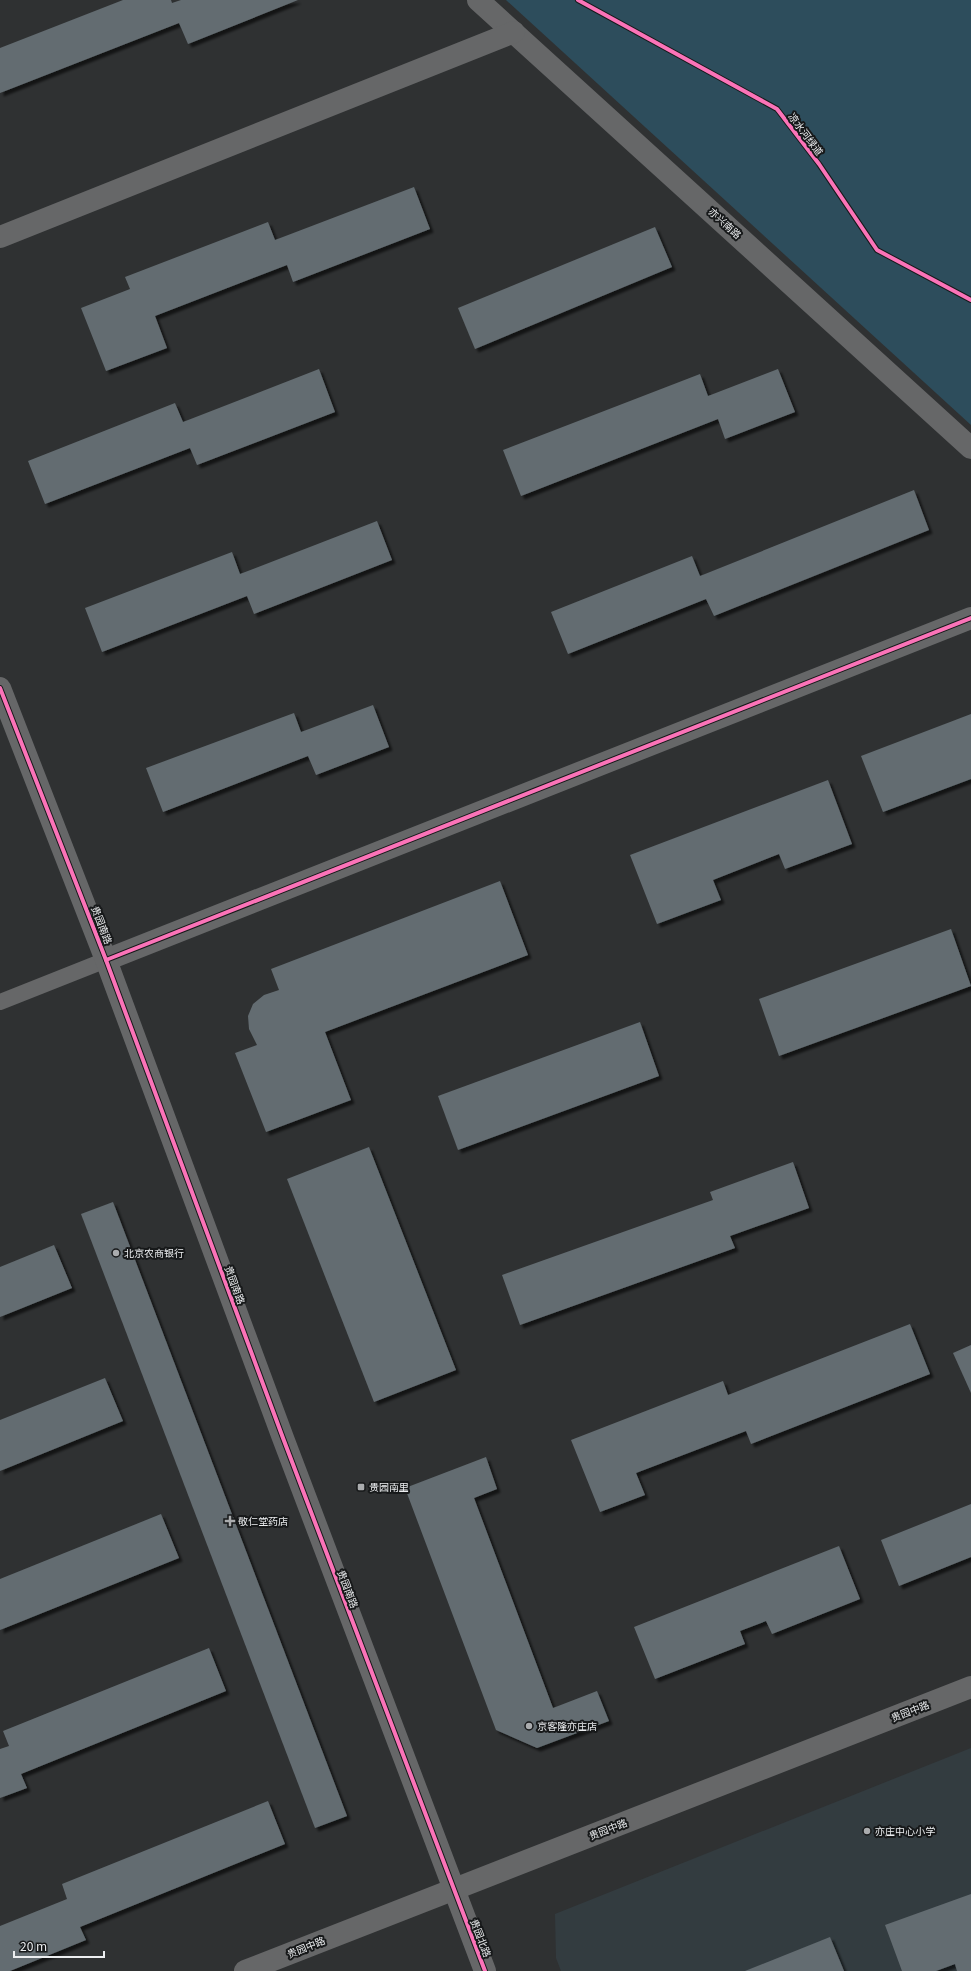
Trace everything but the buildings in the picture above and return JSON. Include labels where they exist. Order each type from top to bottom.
[{"type":"street","name":"亦兴南路","points":[[478,0],[971,448]]},
{"type":"street","points":[[0,237],[514,32]]},
{"type":"street","points":[[106,960],[971,618]]},
{"type":"street","name":"贵园南路","points":[[0,688],[106,960],[283,1438],[453,1889]]},
{"type":"street","name":"贵园中路","points":[[245,1971],[971,1687]]},
{"type":"street","name":"贵园北路","points":[[453,1889],[485,1971]]},
{"type":"lane","points":[[0,1002],[106,960]]},
{"type":"shaded area","points":[[506,0],[971,0],[971,425]]},
{"type":"shaded area","name":"亦庄中心小学","points":[[971,1748],[971,1971],[561,1971],[556,1958],[555,1914]]},
{"type":"cycle path","name":"凉水河绿道","points":[[578,0],[777,109],[819,164],[877,250],[971,300]]},
{"type":"cycle path","points":[[106,960],[971,618]]},
{"type":"cycle path","points":[[0,688],[106,960],[283,1438],[485,1971]]},
{"type":"place","name":"北京农商银行","points":[[116,1253]]},
{"type":"place","name":"贵园南里","points":[[361,1487]]},
{"type":"place","name":"敬仁堂药店","points":[[230,1521]]},
{"type":"place","name":"京客隆亦庄店","points":[[529,1726]]},
{"type":"place","name":"亦庄中心小学","points":[[867,1831]]}]
